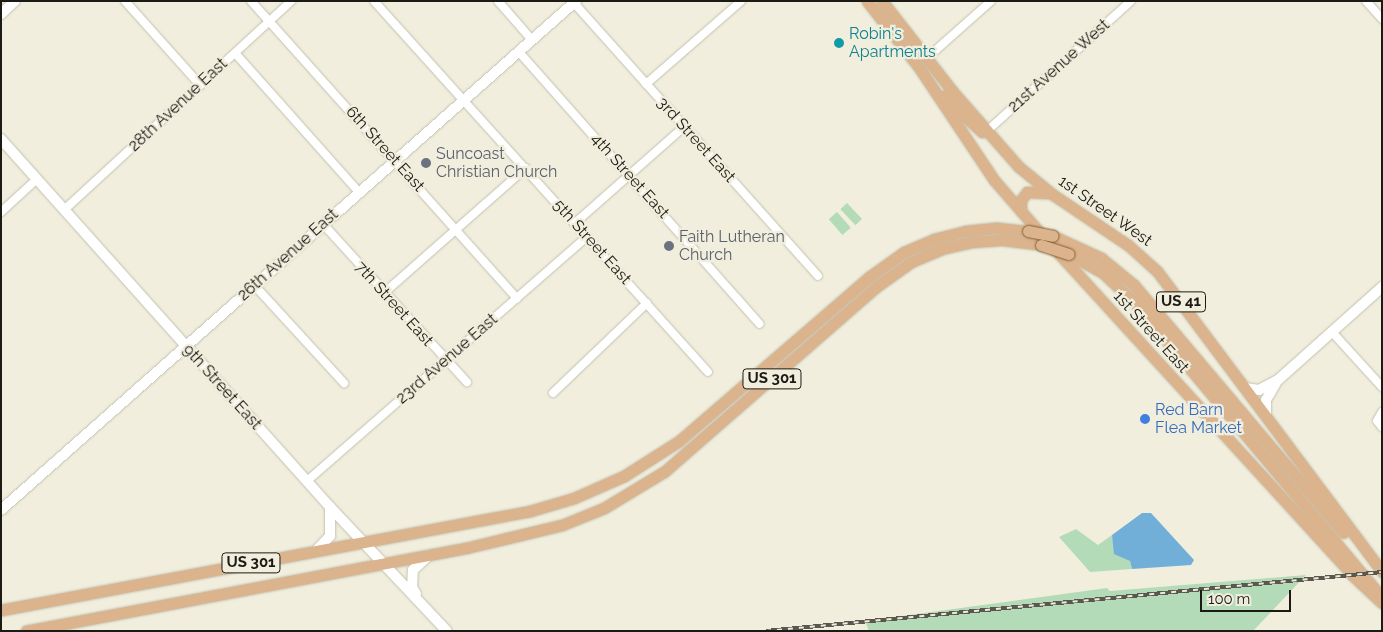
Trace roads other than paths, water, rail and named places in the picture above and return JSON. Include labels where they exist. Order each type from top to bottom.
[{"type":"main road","name":"1st Street East","points":[[867,1],[918,66],[974,153],[1021,212],[1179,388],[1352,575],[1382,603]]},
{"type":"main road","points":[[873,1],[917,53],[928,57],[924,68],[929,83],[977,130],[987,131]]},
{"type":"main road","name":"US 41","points":[[882,1],[928,57]]},
{"type":"main road","name":"1st Street West","points":[[928,57],[1019,168],[1052,194],[1124,242],[1149,263],[1245,388],[1380,570]]},
{"type":"main road","points":[[1021,212],[1021,200],[1027,192],[1052,194]]},
{"type":"main road","name":"1st Street West","points":[[364,540],[530,511],[608,484],[653,459],[692,432],[869,277],[904,252],[934,239],[966,231],[997,228],[1052,236],[1101,258],[1134,285],[1363,555],[1380,570]]},
{"type":"main road","name":"US 301","points":[[26,631],[429,554],[562,525],[639,488],[683,457],[880,284],[920,257],[950,246],[982,241],[1014,240],[1041,245],[1069,254],[1103,273],[1134,302],[1382,597]]},
{"type":"main road","name":"US 301","points":[[1,610],[316,551],[364,540]]},
{"type":"street","points":[[1,14],[15,1]]},
{"type":"street","points":[[125,1],[200,85]]},
{"type":"street","name":"6th Street East","points":[[251,1],[396,160],[517,298]]},
{"type":"street","name":"28th Avenue East","points":[[64,210],[292,1]]},
{"type":"street","name":"5th Street East","points":[[374,1],[708,372]]},
{"type":"street","points":[[498,1],[532,40]]},
{"type":"street","points":[[646,84],[741,1]]},
{"type":"street","points":[[928,57],[991,1]]},
{"type":"street","points":[[1366,1],[1382,19]]},
{"type":"street","name":"26th Avenue East","points":[[1,510],[575,2]]},
{"type":"street","name":"3rd Street East","points":[[575,2],[818,276]]},
{"type":"street","name":"21st Avenue West","points":[[987,131],[1127,3]]},
{"type":"street","points":[[235,52],[359,192]]},
{"type":"street","name":"4th Street East","points":[[519,52],[630,175],[760,324]]},
{"type":"street","points":[[575,223],[684,126]]},
{"type":"street","name":"9th Street East","points":[[1,139],[330,507],[364,540],[382,562],[447,631]]},
{"type":"street","points":[[384,293],[526,168]]},
{"type":"street","points":[[1,212],[37,179]]},
{"type":"street","name":"7th Street East","points":[[323,224],[444,360],[467,382]]},
{"type":"street","name":"23rd Avenue East","points":[[307,481],[587,237]]},
{"type":"street","points":[[255,286],[344,383]]},
{"type":"street","points":[[1245,388],[1259,390],[1278,380],[1380,291]]},
{"type":"street","points":[[553,393],[647,304]]},
{"type":"street","points":[[1332,332],[1382,387]]},
{"type":"street","points":[[1266,416],[1267,398],[1278,380]]},
{"type":"street","points":[[1379,424],[1382,412]]},
{"type":"street","points":[[316,551],[330,536],[330,507]]},
{"type":"street","points":[[421,603],[412,587],[411,576],[419,563],[429,554]]},
{"type":"water","points":[[1142,513],[1151,513],[1194,560],[1191,565],[1132,569],[1130,561],[1114,554],[1112,535]]},
{"type":"railway","points":[[766,631],[1382,572]]},
{"type":"place","name":"Robin's Apartments","points":[[839,43]]},
{"type":"place","name":"Suncoast Christian Church","points":[[426,163]]},
{"type":"place","name":"Faith Lutheran Church","points":[[669,246]]},
{"type":"place","name":"Red Barn Flea Market","points":[[1145,419]]}]
